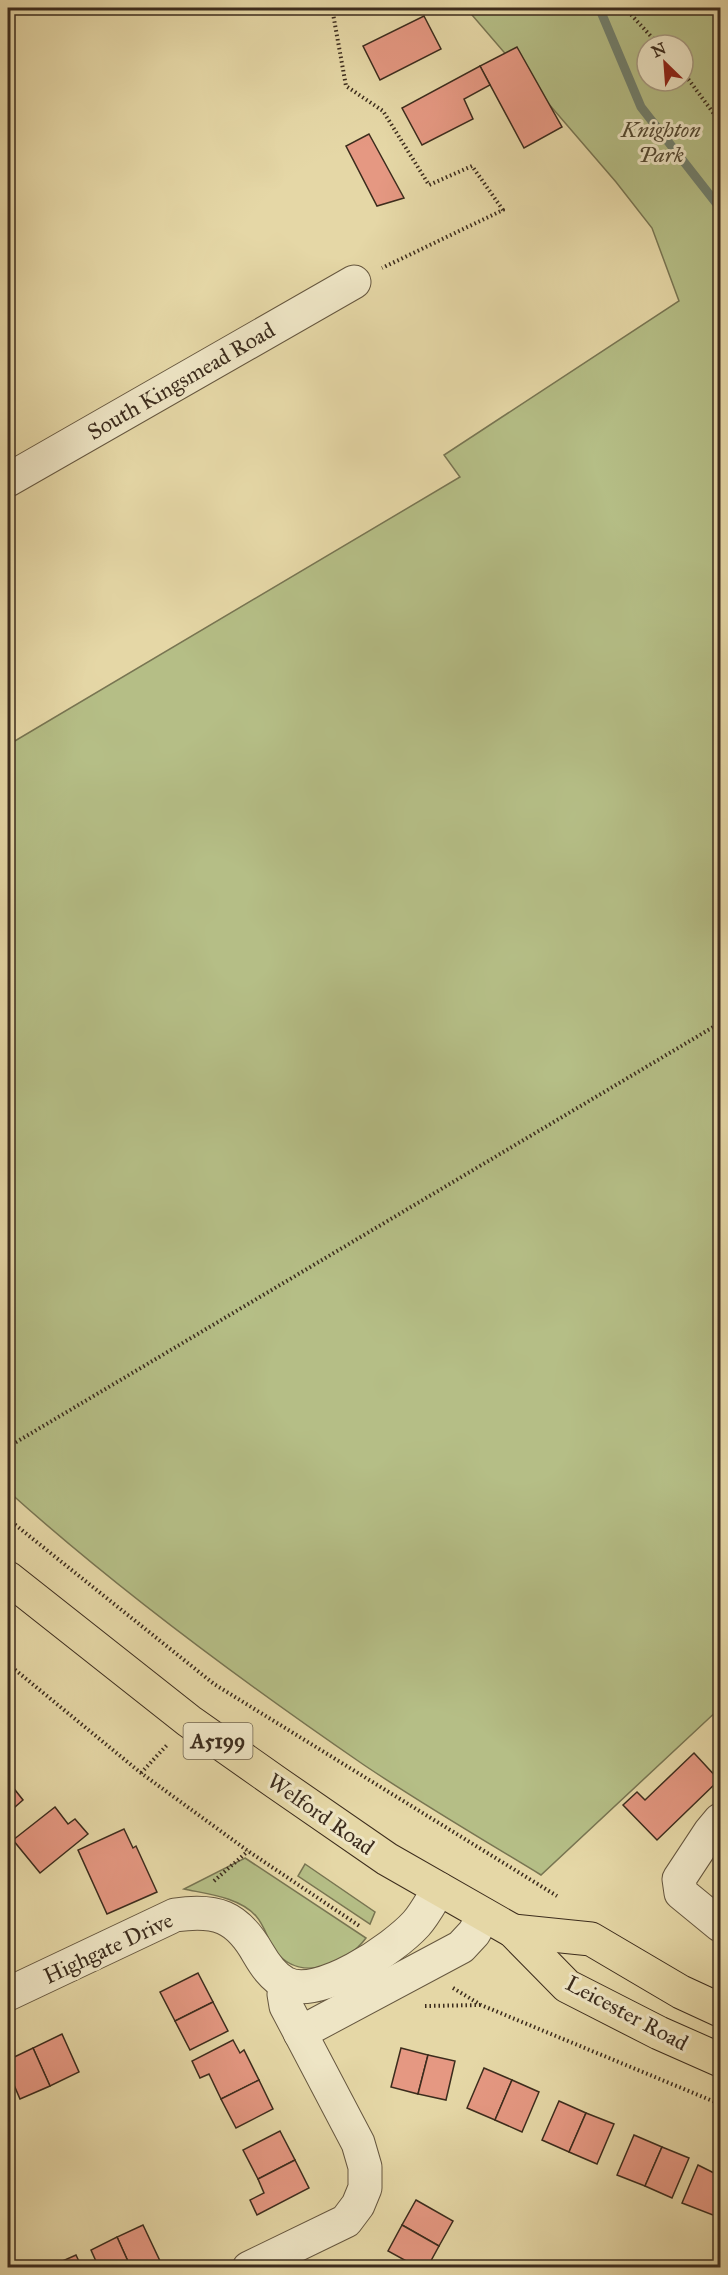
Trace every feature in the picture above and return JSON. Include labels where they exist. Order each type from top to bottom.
[{"type":"main road","name":"Welford Road","points":[[8,1578],[198,1728],[387,1859],[439,1889]]},
{"type":"main road","name":"Leicester Road","points":[[439,1889],[513,1931],[567,1986],[658,2033],[720,2060]]},
{"type":"main road","name":"Leicester Road","points":[[513,1931],[591,1939],[681,1992],[720,2010]]},
{"type":"street","name":"South Kingsmead Road","points":[[8,480],[354,282]]},
{"type":"street","points":[[720,1820],[679,1879],[681,1893],[720,1924]]},
{"type":"street","points":[[293,2011],[302,1988],[323,1984],[390,1948],[418,1922],[439,1889]]},
{"type":"street","name":"Highgate Drive","points":[[8,1994],[175,1915],[200,1911],[221,1916],[240,1926],[264,1963],[277,1978],[358,2143],[364,2167],[365,2188],[358,2205],[345,2221],[249,2268]]},
{"type":"street","points":[[293,2011],[421,1970],[461,1947],[474,1933],[484,1915]]},
{"type":"path","points":[[332,8],[346,86],[383,111],[429,185],[472,166],[503,210],[354,282]]},
{"type":"path","points":[[625,8],[648,33]]},
{"type":"path","points":[[695,88],[720,122]]},
{"type":"path","points":[[8,1447],[720,1023]]},
{"type":"path","points":[[8,1519],[214,1684],[557,1896]]},
{"type":"path","points":[[8,1665],[141,1773],[390,1948]]},
{"type":"path","points":[[421,1970],[481,2005],[720,2104]]},
{"type":"path","points":[[422,2006],[481,2005]]},
{"type":"green space","name":"Knighton Park","points":[[466,8],[720,8],[720,1708],[541,1875],[386,1779],[273,1701],[137,1599],[8,1491],[8,745],[460,477],[444,455],[679,301],[652,228],[616,182]]},
{"type":"green space","points":[[245,1858],[366,1938],[347,1956],[336,1962],[310,1968],[298,1967],[286,1961],[276,1952],[259,1920],[241,1904],[222,1897],[184,1889]]},
{"type":"green space","points":[[305,1864],[375,1912],[370,1924],[298,1876]]},
{"type":"building","points":[[424,16],[441,49],[380,80],[363,46]]},
{"type":"building","points":[[517,47],[562,127],[524,148],[480,66]]},
{"type":"building","points":[[480,66],[490,85],[464,99],[473,119],[422,145],[402,108]]},
{"type":"building","points":[[369,134],[404,198],[377,206],[346,146]]},
{"type":"building","points":[[694,1753],[719,1780],[657,1840],[623,1805],[637,1792],[645,1800]]},
{"type":"building","points":[[8,1781],[23,1800],[8,1813]]},
{"type":"building","points":[[55,1807],[68,1824],[75,1819],[88,1834],[40,1873],[13,1840]]},
{"type":"building","points":[[124,1829],[133,1848],[136,1846],[157,1892],[107,1914],[78,1850]]},
{"type":"building","points":[[198,1973],[213,2002],[175,2021],[160,1992]]},
{"type":"building","points":[[213,2002],[228,2031],[190,2050],[175,2021]]},
{"type":"building","points":[[62,2034],[79,2072],[50,2086],[33,2048]]},
{"type":"building","points":[[233,2040],[240,2053],[244,2050],[259,2080],[221,2099],[209,2074],[200,2078],[192,2061]]},
{"type":"building","points":[[33,2048],[50,2086],[20,2099],[8,2071],[8,2060]]},
{"type":"building","points":[[401,2048],[428,2055],[418,2094],[391,2087]]},
{"type":"building","points":[[428,2055],[455,2061],[446,2100],[418,2094]]},
{"type":"building","points":[[484,2068],[512,2080],[495,2120],[467,2108]]},
{"type":"building","points":[[259,2080],[273,2109],[236,2128],[221,2099]]},
{"type":"building","points":[[512,2080],[539,2092],[522,2132],[495,2120]]},
{"type":"building","points":[[559,2101],[586,2113],[569,2152],[542,2140]]},
{"type":"building","points":[[586,2113],[614,2124],[597,2164],[569,2152]]},
{"type":"building","points":[[280,2131],[295,2160],[258,2179],[243,2150]]},
{"type":"building","points":[[634,2135],[662,2147],[645,2186],[617,2175]]},
{"type":"building","points":[[662,2147],[689,2158],[672,2198],[645,2186]]},
{"type":"building","points":[[295,2160],[309,2188],[257,2215],[250,2200],[264,2193],[258,2179]]},
{"type":"building","points":[[698,2165],[720,2176],[718,2217],[682,2203]]},
{"type":"building","points":[[416,2200],[453,2221],[439,2246],[402,2225]]},
{"type":"building","points":[[143,2225],[160,2261],[146,2268],[131,2268],[117,2237]]},
{"type":"building","points":[[402,2225],[439,2246],[427,2268],[419,2268],[388,2251]]},
{"type":"building","points":[[117,2237],[131,2268],[99,2268],[91,2250]]},
{"type":"building","points":[[76,2255],[82,2268],[49,2268],[49,2267]]},
{"type":"waterway","points":[[593,8],[601,12],[641,107],[720,208]]}]
